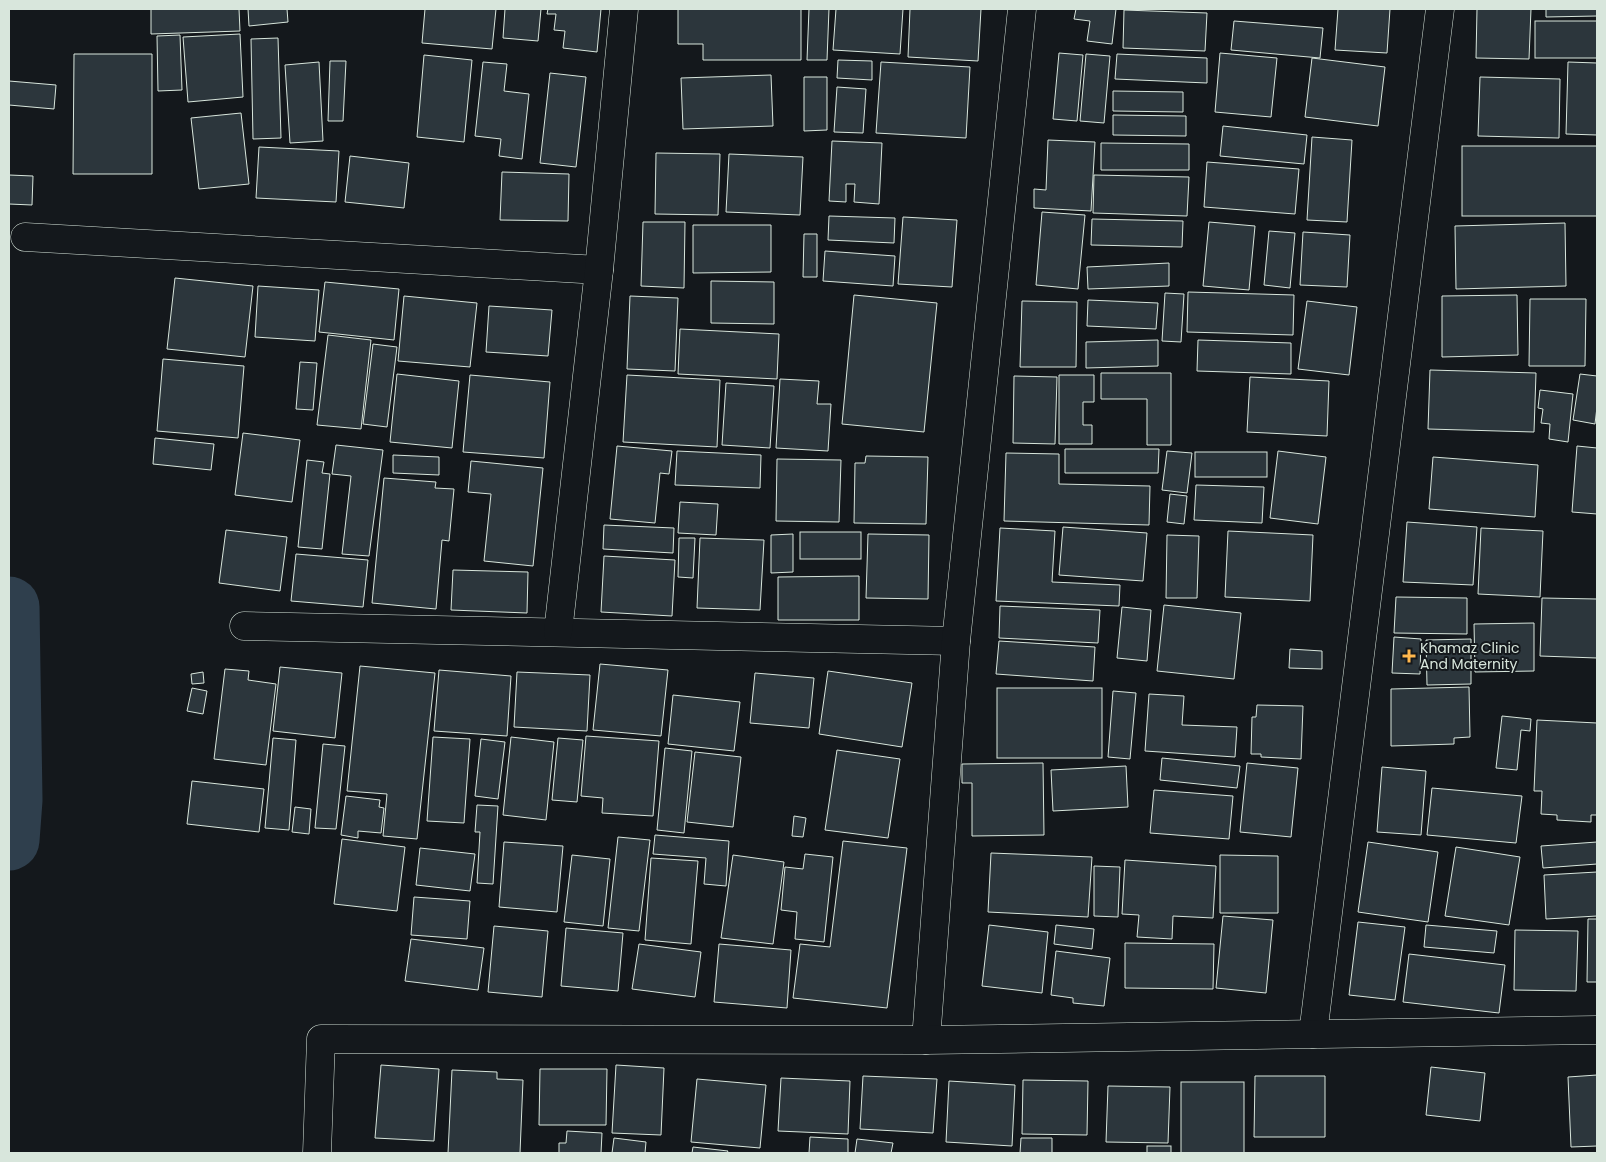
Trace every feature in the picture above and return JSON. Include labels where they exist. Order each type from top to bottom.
[{"type":"street","points":[[558,632],[599,270],[624,9]]},
{"type":"street","points":[[926,1040],[956,642],[1022,9]]},
{"type":"street","points":[[1313,1034],[1440,9]]},
{"type":"street","points":[[25,237],[599,270]]},
{"type":"street","points":[[244,626],[956,642]]},
{"type":"street","points":[[317,1153],[321,1039],[926,1040],[1597,1030]]},
{"type":"building","points":[[151,9],[239,9],[240,31],[151,34]]},
{"type":"building","points":[[248,9],[287,9],[288,22],[249,26]]},
{"type":"building","points":[[425,9],[496,9],[492,49],[422,43]]},
{"type":"building","points":[[505,9],[541,9],[538,41],[503,38]]},
{"type":"building","points":[[548,9],[601,9],[597,52],[563,48],[565,31],[554,30],[556,14],[547,14]]},
{"type":"building","points":[[678,9],[801,9],[801,60],[703,60],[703,44],[678,44]]},
{"type":"building","points":[[809,9],[829,9],[827,60],[807,60]]},
{"type":"building","points":[[836,9],[903,9],[900,54],[833,50]]},
{"type":"building","points":[[910,9],[981,9],[978,61],[908,57]]},
{"type":"building","points":[[1076,9],[1116,9],[1112,44],[1087,41],[1090,21],[1074,19]]},
{"type":"building","points":[[1338,9],[1390,9],[1387,53],[1335,50]]},
{"type":"building","points":[[1477,9],[1531,9],[1529,59],[1476,58]]},
{"type":"building","points":[[1546,9],[1597,9],[1597,16],[1546,17]]},
{"type":"building","points":[[1124,10],[1207,13],[1205,51],[1123,48]]},
{"type":"building","points":[[1234,21],[1323,28],[1320,58],[1231,50]]},
{"type":"building","points":[[1535,21],[1597,21],[1597,58],[1535,58]]},
{"type":"building","points":[[240,34],[243,97],[188,102],[183,37]]},
{"type":"building","points":[[180,35],[182,90],[158,91],[157,36]]},
{"type":"building","points":[[278,38],[281,138],[253,139],[251,39]]},
{"type":"building","points":[[1059,53],[1083,55],[1077,121],[1053,119]]},
{"type":"building","points":[[1220,53],[1277,58],[1271,117],[1215,112]]},
{"type":"building","points":[[74,54],[152,54],[152,174],[73,174]]},
{"type":"building","points":[[1086,54],[1110,56],[1104,123],[1080,121]]},
{"type":"building","points":[[1117,54],[1207,58],[1207,83],[1115,79]]},
{"type":"building","points":[[424,55],[472,60],[464,142],[417,137]]},
{"type":"building","points":[[1312,58],[1385,67],[1378,126],[1305,117]]},
{"type":"building","points":[[838,60],[872,61],[872,80],[837,78]]},
{"type":"building","points":[[330,61],[346,61],[343,121],[328,121]]},
{"type":"building","points":[[319,62],[323,141],[290,143],[285,65]]},
{"type":"building","points":[[483,62],[507,64],[504,91],[529,94],[522,159],[499,156],[501,139],[475,136]]},
{"type":"building","points":[[881,62],[970,67],[966,138],[876,133]]},
{"type":"building","points":[[1568,62],[1597,63],[1597,135],[1566,134]]},
{"type":"building","points":[[550,73],[586,77],[576,167],[540,163]]},
{"type":"building","points":[[771,75],[773,126],[683,129],[681,78]]},
{"type":"building","points":[[804,77],[827,77],[827,130],[804,131]]},
{"type":"building","points":[[1480,77],[1560,79],[1559,138],[1478,136]]},
{"type":"building","points":[[9,81],[56,85],[54,109],[9,105]]},
{"type":"building","points":[[837,87],[866,89],[863,133],[834,132]]},
{"type":"building","points":[[1113,91],[1183,92],[1183,112],[1113,111]]},
{"type":"building","points":[[241,113],[249,184],[199,189],[191,118]]},
{"type":"building","points":[[1113,115],[1186,116],[1186,136],[1113,135]]},
{"type":"building","points":[[1223,126],[1307,135],[1304,164],[1220,156]]},
{"type":"building","points":[[1312,137],[1352,140],[1347,222],[1307,220]]},
{"type":"building","points":[[1048,140],[1095,142],[1091,211],[1034,208],[1034,189],[1046,190]]},
{"type":"building","points":[[832,141],[882,143],[879,204],[854,202],[855,184],[846,184],[846,202],[829,201]]},
{"type":"building","points":[[1101,143],[1189,144],[1189,170],[1101,170]]},
{"type":"building","points":[[1462,146],[1597,146],[1597,216],[1462,216]]},
{"type":"building","points":[[259,147],[339,151],[336,202],[256,198]]},
{"type":"building","points":[[656,153],[720,154],[718,215],[655,214]]},
{"type":"building","points":[[729,154],[803,157],[800,215],[726,212]]},
{"type":"building","points":[[350,156],[409,163],[404,208],[345,202]]},
{"type":"building","points":[[1207,162],[1299,169],[1295,214],[1204,207]]},
{"type":"building","points":[[502,172],[569,174],[568,221],[500,220]]},
{"type":"building","points":[[9,175],[33,176],[32,205],[9,204]]},
{"type":"building","points":[[1094,175],[1189,177],[1187,216],[1093,213]]},
{"type":"building","points":[[1042,212],[1085,215],[1078,289],[1036,285]]},
{"type":"building","points":[[829,216],[895,218],[894,243],[828,240]]},
{"type":"building","points":[[903,217],[957,220],[952,287],[898,284]]},
{"type":"building","points":[[1092,219],[1183,221],[1182,247],[1091,245]]},
{"type":"building","points":[[643,222],[685,222],[684,288],[641,286]]},
{"type":"building","points":[[1209,222],[1255,226],[1249,290],[1203,286]]},
{"type":"building","points":[[1565,223],[1566,286],[1456,289],[1455,226]]},
{"type":"building","points":[[693,225],[771,225],[771,272],[693,273]]},
{"type":"building","points":[[1269,231],[1295,233],[1290,288],[1264,285]]},
{"type":"building","points":[[1303,232],[1350,235],[1347,287],[1300,285]]},
{"type":"building","points":[[804,234],[817,234],[817,277],[803,277]]},
{"type":"building","points":[[825,251],[895,256],[893,286],[823,281]]},
{"type":"building","points":[[1169,263],[1169,286],[1088,289],[1087,267]]},
{"type":"building","points":[[175,278],[253,286],[245,357],[167,349]]},
{"type":"building","points":[[711,281],[774,282],[774,324],[711,323]]},
{"type":"building","points":[[325,282],[399,289],[394,340],[319,332]]},
{"type":"building","points":[[258,286],[319,290],[315,341],[255,337]]},
{"type":"building","points":[[1188,292],[1294,295],[1293,335],[1187,332]]},
{"type":"building","points":[[1165,293],[1184,294],[1181,342],[1162,341]]},
{"type":"building","points":[[854,295],[937,303],[924,432],[842,424]]},
{"type":"building","points":[[1517,295],[1518,355],[1442,357],[1442,296]]},
{"type":"building","points":[[404,296],[477,303],[470,367],[398,361]]},
{"type":"building","points":[[630,296],[678,298],[675,371],[627,369]]},
{"type":"building","points":[[1530,299],[1586,299],[1585,366],[1529,366]]},
{"type":"building","points":[[1088,300],[1158,303],[1156,329],[1087,326]]},
{"type":"building","points":[[1022,301],[1077,302],[1076,367],[1020,367]]},
{"type":"building","points":[[1307,301],[1357,307],[1349,375],[1298,369]]},
{"type":"building","points":[[489,306],[552,310],[548,356],[486,352]]},
{"type":"building","points":[[680,329],[779,334],[777,379],[678,374]]},
{"type":"building","points":[[328,335],[371,340],[361,429],[317,425]]},
{"type":"building","points":[[1158,340],[1158,366],[1086,368],[1086,342]]},
{"type":"building","points":[[1198,340],[1291,343],[1291,374],[1197,371]]},
{"type":"building","points":[[373,344],[397,347],[387,427],[363,424]]},
{"type":"building","points":[[163,359],[244,366],[238,438],[157,431]]},
{"type":"building","points":[[300,362],[317,363],[313,410],[296,409]]},
{"type":"building","points":[[1430,370],[1536,373],[1534,432],[1428,429]]},
{"type":"building","points":[[1101,373],[1171,373],[1171,445],[1147,445],[1147,399],[1101,399]]},
{"type":"building","points":[[397,374],[459,381],[452,448],[390,442]]},
{"type":"building","points":[[1580,374],[1597,376],[1595,424],[1573,420]]},
{"type":"building","points":[[470,375],[550,382],[544,458],[463,452]]},
{"type":"building","points":[[627,375],[720,380],[717,447],[623,442]]},
{"type":"building","points":[[1059,375],[1094,375],[1094,402],[1083,402],[1083,425],[1092,425],[1092,444],[1059,444]]},
{"type":"building","points":[[1014,376],[1057,377],[1055,444],[1013,443]]},
{"type":"building","points":[[1250,377],[1329,381],[1327,436],[1247,432]]},
{"type":"building","points":[[780,379],[819,381],[817,404],[831,404],[828,451],[776,448]]},
{"type":"building","points":[[726,383],[774,386],[770,448],[722,445]]},
{"type":"building","points":[[1540,390],[1573,394],[1568,442],[1549,439],[1550,424],[1541,423],[1543,409],[1538,408]]},
{"type":"building","points":[[243,433],[300,440],[292,502],[235,495]]},
{"type":"building","points":[[155,438],[214,444],[211,470],[153,464]]},
{"type":"building","points":[[336,445],[383,450],[369,556],[342,554],[351,476],[332,474]]},
{"type":"building","points":[[617,446],[672,451],[669,474],[660,473],[655,523],[610,519]]},
{"type":"building","points":[[1577,446],[1597,448],[1597,514],[1572,512]]},
{"type":"building","points":[[1065,449],[1159,449],[1158,473],[1065,473]]},
{"type":"building","points":[[677,451],[761,455],[760,488],[675,485]]},
{"type":"building","points":[[1167,451],[1192,453],[1187,493],[1162,490]]},
{"type":"building","points":[[1278,451],[1326,457],[1318,524],[1270,518]]},
{"type":"building","points":[[1195,452],[1267,452],[1267,477],[1195,477]]},
{"type":"building","points":[[1006,453],[1059,454],[1059,484],[1150,486],[1149,525],[1004,521]]},
{"type":"building","points":[[393,455],[439,457],[439,475],[393,473]]},
{"type":"building","points":[[866,456],[928,457],[926,524],[854,523],[855,463],[865,463]]},
{"type":"building","points":[[1433,457],[1538,465],[1535,517],[1429,509]]},
{"type":"building","points":[[777,459],[841,460],[839,522],[776,521]]},
{"type":"building","points":[[307,460],[324,462],[322,473],[330,474],[322,549],[298,547]]},
{"type":"building","points":[[471,461],[543,468],[533,566],[484,561],[491,494],[468,492]]},
{"type":"building","points":[[384,478],[436,482],[435,488],[454,489],[449,541],[442,540],[436,609],[372,603]]},
{"type":"building","points":[[1196,485],[1264,487],[1262,523],[1194,520]]},
{"type":"building","points":[[1170,494],[1187,496],[1184,524],[1167,522]]},
{"type":"building","points":[[680,502],[718,504],[716,535],[678,533]]},
{"type":"building","points":[[1407,522],[1477,527],[1473,585],[1403,582]]},
{"type":"building","points":[[604,525],[674,528],[673,553],[603,549]]},
{"type":"building","points":[[1063,527],[1147,533],[1143,581],[1059,575]]},
{"type":"building","points":[[1000,528],[1055,531],[1052,582],[1120,585],[1119,606],[996,601]]},
{"type":"building","points":[[1481,528],[1543,531],[1540,597],[1478,594]]},
{"type":"building","points":[[226,530],[287,537],[280,591],[219,583]]},
{"type":"building","points":[[1228,531],[1313,535],[1310,601],[1225,597]]},
{"type":"building","points":[[800,532],[861,532],[861,559],[800,559]]},
{"type":"building","points":[[793,534],[793,572],[771,573],[771,535]]},
{"type":"building","points":[[868,534],[929,535],[928,599],[866,598]]},
{"type":"building","points":[[1167,535],[1199,536],[1197,598],[1166,598]]},
{"type":"building","points":[[679,538],[695,538],[693,578],[678,577]]},
{"type":"building","points":[[700,538],[764,540],[760,610],[697,608]]},
{"type":"building","points":[[296,554],[368,560],[363,607],[291,601]]},
{"type":"building","points":[[604,556],[675,560],[672,616],[601,612]]},
{"type":"building","points":[[453,570],[528,572],[527,613],[451,610]]},
{"type":"building","points":[[859,576],[859,620],[778,620],[778,577]]},
{"type":"building","points":[[1396,597],[1467,598],[1467,634],[1394,633]]},
{"type":"building","points":[[1542,598],[1597,599],[1597,658],[1540,656]]},
{"type":"building","points":[[1164,605],[1241,613],[1234,679],[1157,671]]},
{"type":"building","points":[[1000,606],[1100,610],[1098,643],[999,638]]},
{"type":"building","points":[[1122,607],[1151,610],[1147,661],[1117,658]]},
{"type":"building","points":[[1534,623],[1534,671],[1475,672],[1474,624]]},
{"type":"building","points":[[1394,637],[1421,639],[1420,674],[1392,673]]},
{"type":"building","points":[[1471,639],[1471,684],[1427,685],[1426,640]]},
{"type":"building","points":[[999,641],[1095,647],[1093,681],[996,674]]},
{"type":"building","points":[[1290,649],[1322,651],[1322,669],[1289,668]]},
{"type":"building","points":[[600,664],[668,670],[661,736],[593,730]]},
{"type":"building","points":[[360,666],[435,673],[417,839],[383,836],[387,794],[347,791]]},
{"type":"building","points":[[280,667],[342,673],[335,738],[273,731]]},
{"type":"building","points":[[225,669],[249,671],[248,680],[276,684],[266,765],[214,759]]},
{"type":"building","points":[[439,670],[511,676],[507,736],[434,731]]},
{"type":"building","points":[[828,671],[912,683],[902,747],[819,734]]},
{"type":"building","points":[[203,672],[204,683],[192,684],[191,674]]},
{"type":"building","points":[[517,672],[590,675],[587,731],[514,727]]},
{"type":"building","points":[[755,673],[814,678],[809,728],[750,723]]},
{"type":"building","points":[[1469,687],[1470,737],[1454,738],[1454,744],[1391,746],[1391,689]]},
{"type":"building","points":[[192,688],[207,691],[203,714],[187,711]]},
{"type":"building","points":[[997,688],[1102,688],[1102,758],[997,758]]},
{"type":"building","points":[[1113,691],[1136,693],[1130,759],[1108,757]]},
{"type":"building","points":[[1149,694],[1184,696],[1182,725],[1237,727],[1235,757],[1145,751]]},
{"type":"building","points":[[673,695],[740,702],[734,751],[668,744]]},
{"type":"building","points":[[1257,705],[1303,706],[1301,759],[1261,757],[1261,754],[1251,754],[1252,717],[1256,717]]},
{"type":"building","points":[[1502,716],[1531,719],[1530,731],[1521,730],[1517,770],[1496,768]]},
{"type":"building","points":[[1537,720],[1597,723],[1597,815],[1591,815],[1591,822],[1557,820],[1557,815],[1541,814],[1542,791],[1534,791]]},
{"type":"building","points":[[586,736],[659,741],[653,816],[602,813],[603,798],[581,796]]},
{"type":"building","points":[[433,737],[470,739],[464,823],[427,821]]},
{"type":"building","points":[[511,737],[554,742],[546,820],[503,815]]},
{"type":"building","points":[[273,738],[296,740],[289,830],[265,828]]},
{"type":"building","points":[[558,738],[583,740],[577,802],[552,800]]},
{"type":"building","points":[[481,739],[505,742],[498,799],[475,796]]},
{"type":"building","points":[[323,744],[345,746],[336,829],[315,828]]},
{"type":"building","points":[[665,748],[692,751],[684,833],[657,830]]},
{"type":"building","points":[[837,750],[900,759],[888,838],[825,830]]},
{"type":"building","points":[[695,752],[741,757],[733,827],[687,822]]},
{"type":"building","points":[[1162,758],[1240,766],[1237,788],[1160,780]]},
{"type":"building","points":[[1043,763],[1044,835],[972,836],[972,783],[962,783],[962,764]]},
{"type":"building","points":[[1247,763],[1298,768],[1291,837],[1240,832]]},
{"type":"building","points":[[1126,766],[1128,807],[1053,811],[1051,770]]},
{"type":"building","points":[[1382,767],[1426,771],[1421,835],[1377,832]]},
{"type":"building","points":[[192,781],[264,789],[259,832],[187,824]]},
{"type":"building","points":[[1432,788],[1522,796],[1516,843],[1427,835]]},
{"type":"building","points":[[1154,790],[1233,796],[1229,839],[1150,833]]},
{"type":"building","points":[[346,796],[380,800],[379,807],[384,808],[381,833],[358,831],[358,838],[341,835]]},
{"type":"building","points":[[477,805],[498,806],[493,884],[477,883],[480,832],[475,832]]},
{"type":"building","points":[[295,807],[311,809],[309,834],[292,832]]},
{"type":"building","points":[[794,816],[806,818],[803,837],[792,836]]},
{"type":"building","points":[[655,835],[729,841],[726,886],[704,884],[706,858],[653,854]]},
{"type":"building","points":[[618,837],[650,840],[639,931],[608,928]]},
{"type":"building","points":[[342,839],[405,847],[397,911],[334,904]]},
{"type":"building","points":[[843,841],[907,848],[887,1008],[793,998],[800,944],[830,947]]},
{"type":"building","points":[[504,842],[563,846],[557,912],[499,907]]},
{"type":"building","points":[[1368,842],[1438,852],[1428,922],[1358,912]]},
{"type":"building","points":[[1597,842],[1597,864],[1543,868],[1541,846]]},
{"type":"building","points":[[1456,847],[1520,857],[1509,925],[1445,916]]},
{"type":"building","points":[[420,848],[475,854],[470,891],[416,885]]},
{"type":"building","points":[[991,853],[1092,857],[1088,917],[988,912]]},
{"type":"building","points":[[805,854],[833,857],[824,942],[795,939],[797,912],[781,910],[785,867],[803,869]]},
{"type":"building","points":[[572,855],[610,859],[603,926],[564,922]]},
{"type":"building","points":[[733,855],[784,862],[773,944],[721,938]]},
{"type":"building","points":[[1220,855],[1278,856],[1278,913],[1220,913]]},
{"type":"building","points":[[651,858],[698,861],[691,944],[645,940]]},
{"type":"building","points":[[1125,860],[1216,866],[1213,918],[1173,916],[1172,939],[1137,937],[1139,915],[1122,914]]},
{"type":"building","points":[[1094,866],[1120,867],[1118,917],[1094,916]]},
{"type":"building","points":[[1597,872],[1597,916],[1546,919],[1544,875]]},
{"type":"building","points":[[414,897],[470,901],[467,939],[411,935]]},
{"type":"building","points":[[1223,916],[1273,920],[1266,993],[1216,988]]},
{"type":"building","points":[[1588,919],[1597,919],[1597,982],[1587,982]]},
{"type":"building","points":[[1358,922],[1405,927],[1395,1000],[1349,995]]},
{"type":"building","points":[[989,925],[1048,932],[1042,993],[982,986]]},
{"type":"building","points":[[1056,925],[1094,929],[1092,949],[1054,944]]},
{"type":"building","points":[[1426,925],[1497,931],[1494,953],[1424,947]]},
{"type":"building","points":[[494,926],[548,931],[542,997],[488,992]]},
{"type":"building","points":[[566,928],[623,933],[618,991],[561,986]]},
{"type":"building","points":[[1515,930],[1578,931],[1576,991],[1514,990]]},
{"type":"building","points":[[411,939],[484,948],[478,990],[405,981]]},
{"type":"building","points":[[1125,943],[1214,944],[1213,989],[1125,988]]},
{"type":"building","points":[[639,944],[701,952],[695,997],[632,989]]},
{"type":"building","points":[[719,944],[791,950],[787,1008],[714,1002]]},
{"type":"building","points":[[1056,951],[1110,958],[1104,1006],[1073,1003],[1073,998],[1051,995]]},
{"type":"building","points":[[1409,954],[1505,965],[1499,1013],[1403,1002]]},
{"type":"building","points":[[381,1065],[439,1069],[434,1141],[375,1138]]},
{"type":"building","points":[[616,1065],[664,1068],[661,1135],[612,1133]]},
{"type":"building","points":[[1431,1067],[1485,1073],[1480,1121],[1426,1115]]},
{"type":"building","points":[[540,1069],[607,1069],[606,1125],[539,1125]]},
{"type":"building","points":[[452,1070],[497,1072],[497,1079],[523,1080],[520,1153],[448,1153]]},
{"type":"building","points":[[1597,1075],[1597,1146],[1571,1147],[1568,1077]]},
{"type":"building","points":[[863,1076],[937,1079],[933,1133],[860,1129]]},
{"type":"building","points":[[1255,1076],[1325,1076],[1325,1137],[1254,1137]]},
{"type":"building","points":[[781,1078],[850,1081],[848,1134],[778,1131]]},
{"type":"building","points":[[697,1079],[766,1085],[760,1148],[691,1142]]},
{"type":"building","points":[[1023,1080],[1088,1081],[1087,1135],[1022,1134]]},
{"type":"building","points":[[949,1081],[1015,1085],[1012,1146],[946,1142]]},
{"type":"building","points":[[1181,1082],[1244,1082],[1244,1153],[1181,1153]]},
{"type":"building","points":[[1108,1086],[1170,1087],[1168,1143],[1106,1142]]},
{"type":"building","points":[[567,1131],[602,1133],[601,1153],[559,1153],[559,1143],[566,1143]]},
{"type":"building","points":[[810,1137],[848,1139],[848,1153],[809,1153]]},
{"type":"building","points":[[614,1138],[646,1142],[645,1153],[612,1153]]},
{"type":"building","points":[[1021,1138],[1052,1138],[1052,1153],[1020,1153]]},
{"type":"building","points":[[857,1139],[893,1143],[891,1153],[855,1153]]},
{"type":"building","points":[[1147,1146],[1171,1146],[1171,1153],[1147,1153]]},
{"type":"building","points":[[693,1147],[728,1151],[727,1153],[692,1153]]},
{"type":"waterway","points":[[9,607],[12,800],[9,840]]},
{"type":"place","name":"Khamaz Clinic And Maternity","points":[[1409,656]]}]
